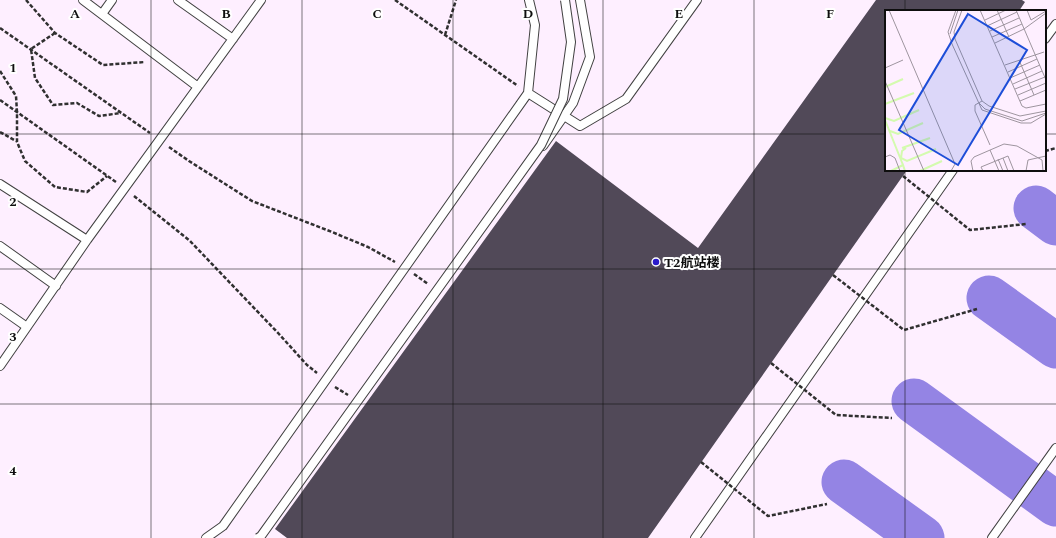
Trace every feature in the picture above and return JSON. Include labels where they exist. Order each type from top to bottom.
[{"type":"lane","points":[[83,0],[198,86]]},
{"type":"lane","points":[[102,14],[112,0]]},
{"type":"lane","points":[[178,0],[232,39]]},
{"type":"lane","points":[[0,365],[124,188],[261,0]]},
{"type":"lane","points":[[206,538],[223,526],[528,93],[535,25],[529,0]]},
{"type":"lane","points":[[258,538],[261,536],[541,145],[563,99],[571,42],[564,0]]},
{"type":"lane","points":[[262,538],[269,531],[440,292],[573,103],[590,57],[580,0]]},
{"type":"lane","points":[[528,93],[580,126],[626,99],[696,0]]},
{"type":"lane","points":[[1046,38],[1056,24]]},
{"type":"lane","points":[[695,538],[952,171]]},
{"type":"lane","points":[[0,184],[87,240]]},
{"type":"lane","points":[[0,246],[56,286]]},
{"type":"lane","points":[[0,308],[27,327]]},
{"type":"lane","points":[[992,538],[1056,448]]},
{"type":"path","points":[[26,0],[55,33],[103,65],[165,61]]},
{"type":"path","points":[[395,0],[528,93]]},
{"type":"path","points":[[445,35],[456,0]]},
{"type":"path","points":[[0,28],[189,161],[252,201],[368,247],[405,267],[440,292]]},
{"type":"path","points":[[31,49],[55,33]]},
{"type":"path","points":[[31,49],[35,78],[52,105],[77,103],[99,116],[121,113]]},
{"type":"path","points":[[0,71],[16,96],[17,142],[25,161],[55,187],[87,192],[107,176]]},
{"type":"path","points":[[0,100],[124,188],[190,241],[307,365],[360,403]]},
{"type":"path","points":[[0,132],[17,142]]},
{"type":"path","points":[[1046,152],[1056,148]]},
{"type":"path","points":[[903,176],[970,230],[1026,224]]},
{"type":"path","points":[[833,275],[904,330],[977,309]]},
{"type":"path","points":[[771,363],[836,414],[892,418]]},
{"type":"path","points":[[701,462],[768,516],[827,504]]},
{"type":"building","name":"T2航站楼","points":[[876,0],[1022,0],[1025,2],[1020,10],[885,10],[885,171],[906,171],[648,538],[287,538],[275,529],[556,141],[698,248]]},
{"type":"taxiway","points":[[1036,208],[1056,223]]},
{"type":"taxiway","points":[[989,298],[1056,346]]},
{"type":"taxiway","points":[[914,401],[1056,504]]},
{"type":"taxiway","points":[[844,482],[922,538]]},
{"type":"place","name":"T2航站楼","points":[[656,262]]}]
